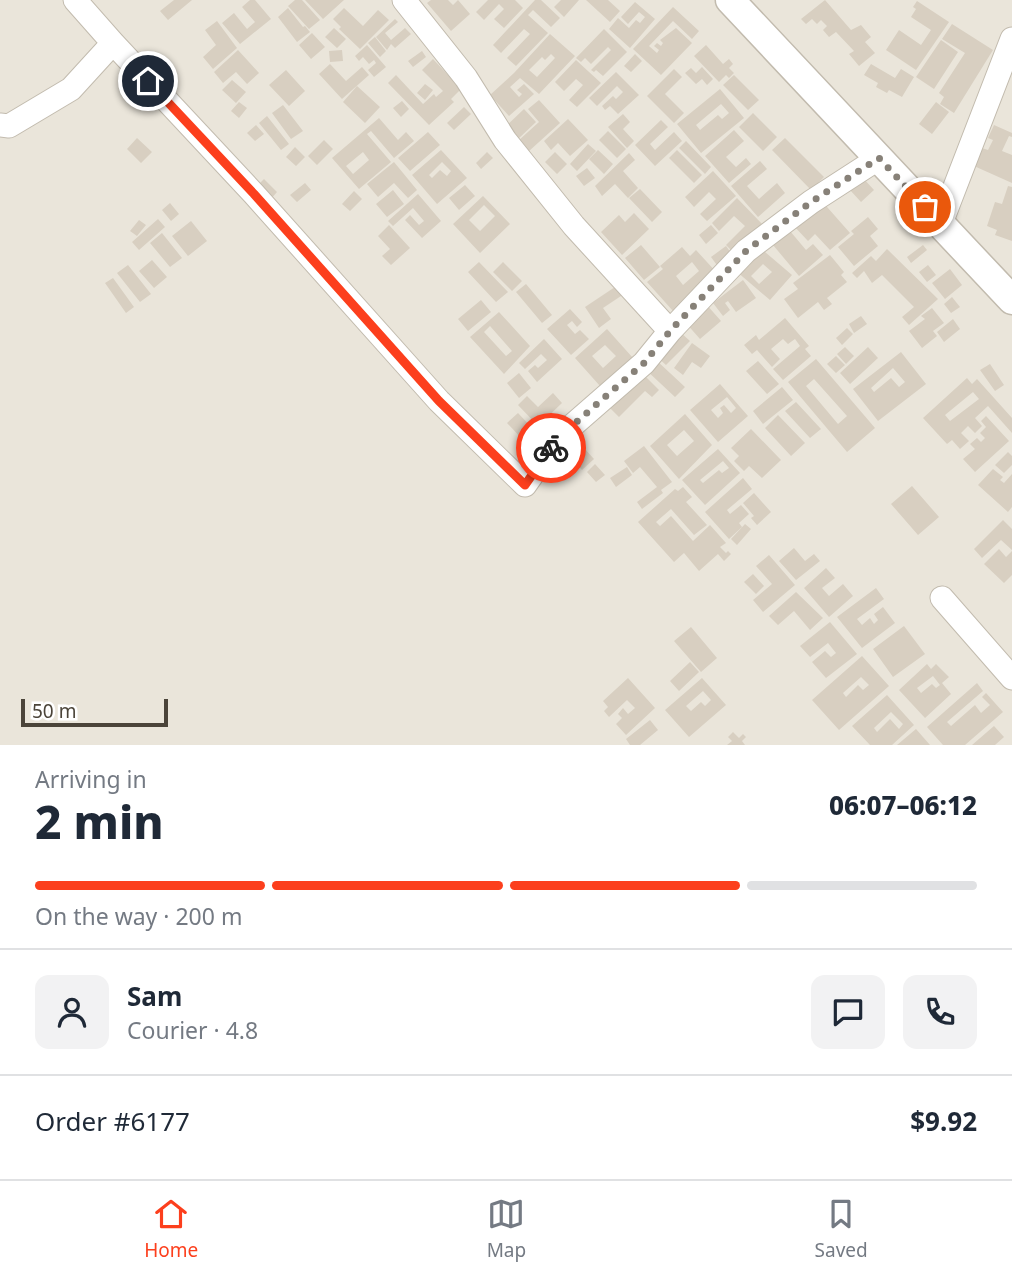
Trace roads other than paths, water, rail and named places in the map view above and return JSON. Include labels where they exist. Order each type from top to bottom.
[{"type":"street","points":[[75,0],[254,194],[439,401],[525,485],[558,438],[644,363],[670,331],[746,251],[811,202],[879,158]]},
{"type":"street","points":[[404,0],[466,78],[505,140],[574,226],[670,331]]},
{"type":"street","points":[[730,0],[1012,300]]},
{"type":"street","points":[[941,223],[1012,39]]},
{"type":"street","points":[[0,125],[9,126],[71,89],[113,43]]},
{"type":"street","points":[[942,598],[1012,678]]}]
